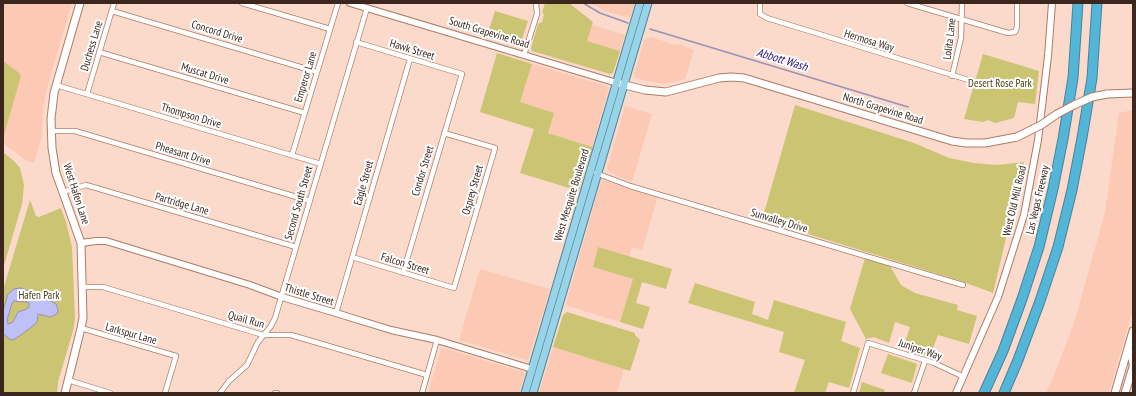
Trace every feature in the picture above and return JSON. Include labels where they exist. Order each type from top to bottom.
[{"type":"highway","name":"Las Vegas Freeway","points":[[984,393],[1022,299],[1039,247],[1064,139],[1073,78],[1078,3]]},
{"type":"highway","points":[[1004,393],[1040,301],[1058,247],[1072,190],[1092,78],[1097,3]]},
{"type":"main road","name":"West Hafen Lane","points":[[65,393],[81,328],[83,313],[81,243],[56,173],[51,131],[53,101],[56,85],[80,3]]},
{"type":"main road","name":"West Mesquite Boulevard","points":[[525,393],[582,216],[598,174],[640,3]]},
{"type":"main road","name":"West Mesquite Boulevard","points":[[533,393],[582,216],[591,171],[648,3]]},
{"type":"main road","name":"North Grapevine Road","points":[[621,84],[650,91],[666,92],[719,78],[744,78],[966,144],[985,143],[1017,137],[1041,125],[1057,114],[1092,97],[1107,94],[1133,93]]},
{"type":"main road","points":[[1115,393],[1133,331]]},
{"type":"main road","points":[[1125,393],[1133,365],[1133,352]]},
{"type":"main road","points":[[532,369],[540,371]]},
{"type":"street","name":"Duchess Lane","points":[[87,94],[114,3]]},
{"type":"street","points":[[242,3],[330,29]]},
{"type":"street","name":"Emperor Lane","points":[[292,156],[338,3]]},
{"type":"street","name":"South Grapevine Road","points":[[350,3],[367,5],[621,84]]},
{"type":"street","points":[[524,55],[537,14],[536,3]]},
{"type":"street","name":"Hermosa Way","points":[[760,3],[760,14],[766,18],[975,82]]},
{"type":"street","points":[[907,3],[1008,33],[1015,32],[1017,28],[1018,3]]},
{"type":"street","name":"Lolita Lane","points":[[952,76],[961,38],[962,3]]},
{"type":"street","name":"West Old Mill Road","points":[[956,393],[998,298],[1024,215],[1038,140],[1048,56],[1052,3]]},
{"type":"street","name":"Second South Street","points":[[220,393],[229,381],[247,365],[258,342],[271,326],[275,318],[367,5]]},
{"type":"street","name":"Concord Drive","points":[[112,11],[317,72]]},
{"type":"street","name":"Hawk Street","points":[[356,42],[462,74]]},
{"type":"street","name":"Muscat Drive","points":[[100,52],[305,113]]},
{"type":"street","name":"Eagle Street","points":[[336,313],[410,58]]},
{"type":"street","name":"Condor Street","points":[[403,273],[462,74]]},
{"type":"street","name":"Thompson Drive","points":[[56,85],[321,164]]},
{"type":"street","name":"Pheasant Drive","points":[[51,131],[75,131],[310,201]]},
{"type":"street","name":"Osprey Street","points":[[444,133],[495,148],[454,288]]},
{"type":"street","name":"Sunvalley Drive","points":[[591,171],[630,186],[963,284]]},
{"type":"street","name":"Partridge Lane","points":[[63,192],[86,185],[296,247]]},
{"type":"street","name":"Thistle Street","points":[[81,243],[96,241],[106,242],[250,285],[282,297],[391,330],[437,340],[532,369]]},
{"type":"street","name":"Falcon Street","points":[[352,257],[454,288]]},
{"type":"street","name":"Quail Run","points":[[83,287],[103,287],[263,335],[291,335],[427,375]]},
{"type":"street","name":"Larkspur Lane","points":[[81,328],[176,356],[165,393]]},
{"type":"street","points":[[422,393],[437,340]]},
{"type":"street","name":"Juniper Way","points":[[853,393],[868,343],[925,361],[964,377]]},
{"type":"street","points":[[914,393],[925,361]]},
{"type":"street","points":[[68,380],[110,393]]},
{"type":"shaded area","points":[[3,3],[72,3],[47,88],[43,110],[42,136],[34,163],[26,160],[3,143]]},
{"type":"shaded area","points":[[590,3],[635,3],[630,18],[605,11]]},
{"type":"shaded area","points":[[592,25],[625,35],[620,51],[587,41]]},
{"type":"shaded area","points":[[651,37],[675,45],[679,44],[694,50],[685,79],[663,84],[642,80],[635,77],[634,74],[644,40]]},
{"type":"shaded area","points":[[532,64],[607,86],[609,88],[592,147],[548,133],[520,103]]},
{"type":"shaded area","points":[[625,106],[652,114],[632,182],[609,172],[607,168]]},
{"type":"shaded area","points":[[1133,110],[1133,309],[1109,393],[1046,393],[1075,320],[1105,212],[1119,113]]},
{"type":"shaded area","points":[[603,180],[658,196],[642,250],[632,247],[629,256],[598,247],[593,267],[633,279],[620,322],[568,306],[566,303],[601,181]]},
{"type":"shaded area","points":[[480,269],[550,289],[529,358],[527,360],[459,340]]},
{"type":"shaded area","points":[[553,347],[624,369],[617,393],[539,393]]},
{"type":"shaded area","points":[[443,348],[523,372],[525,374],[519,393],[428,393],[441,350]]},
{"type":"green space","points":[[545,3],[569,3],[593,22],[587,41],[620,51],[613,73],[610,74],[532,51],[531,48],[538,24],[542,22],[544,14],[542,13]]},
{"type":"green space","points":[[495,11],[528,21],[520,45],[487,36]]},
{"type":"green space","points":[[497,53],[532,64],[520,102],[554,113],[548,133],[592,147],[579,191],[520,173],[534,129],[480,112]]},
{"type":"green space","name":"Desert Rose Park","points":[[983,54],[1039,71],[1035,104],[1018,102],[1014,118],[995,123],[988,120],[983,122],[964,119]]},
{"type":"green space","points":[[3,61],[21,76],[3,138]]},
{"type":"green space","points":[[795,105],[914,143],[949,158],[974,163],[997,165],[1024,162],[993,293],[958,280],[762,220]]},
{"type":"green space","points":[[3,152],[20,168],[24,185],[22,204],[3,269]]},
{"type":"green space","name":"Hafen Park","points":[[30,200],[36,216],[39,217],[61,208],[72,247],[75,318],[73,331],[58,382],[57,393],[3,393],[3,290]]},
{"type":"green space","points":[[598,247],[672,269],[666,289],[642,282],[636,303],[650,307],[643,329],[620,322],[633,279],[593,267]]},
{"type":"green space","points":[[865,258],[890,266],[901,285],[915,293],[958,305],[957,310],[977,316],[969,344],[938,335],[930,356],[903,348],[910,327],[895,322],[889,343],[874,337],[866,339],[850,309]]},
{"type":"green space","points":[[695,283],[755,302],[752,314],[768,320],[774,300],[846,322],[841,341],[860,348],[849,388],[829,382],[825,393],[794,393],[805,360],[779,352],[784,332],[688,303]]},
{"type":"green space","points":[[567,312],[635,333],[640,340],[630,371],[553,347],[563,315]]},
{"type":"green space","points":[[888,354],[917,364],[912,383],[881,373]]},
{"type":"green space","points":[[862,382],[885,390],[884,393],[859,393]]},
{"type":"water","points":[[21,288],[40,295],[56,304],[58,310],[57,314],[50,317],[38,314],[37,322],[33,326],[15,339],[11,340],[3,334],[3,311],[8,294],[14,289]],"holes":[[[14,301],[29,303],[27,309],[18,312],[13,322],[8,324],[7,320],[12,303]]]},
{"type":"waterway","name":"Abbott Wash","points":[[583,3],[600,13],[628,23]]},
{"type":"waterway","name":"Abbott Wash","points":[[650,29],[908,107]]}]
